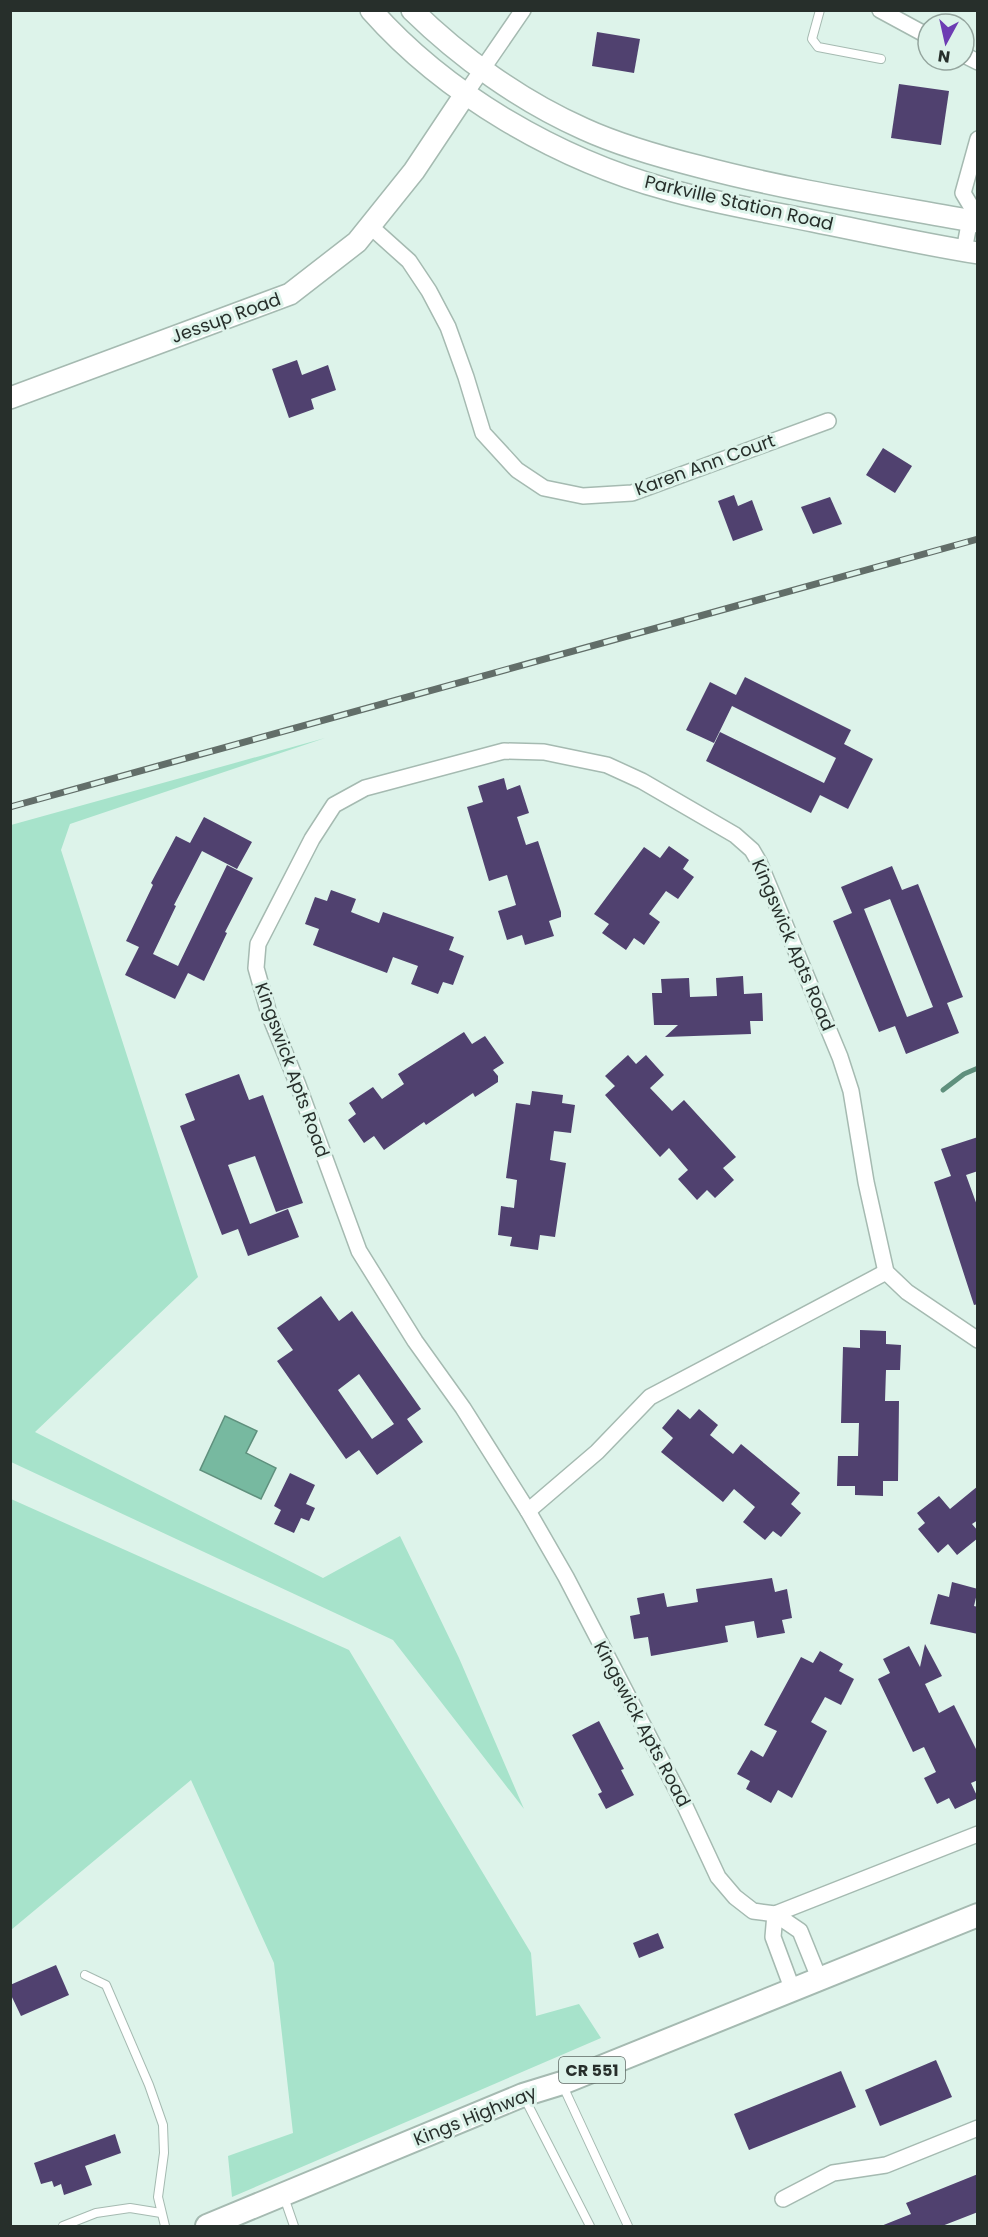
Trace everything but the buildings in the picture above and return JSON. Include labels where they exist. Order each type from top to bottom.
[{"type":"main road","name":"Parkville Station Road","points":[[371,10],[435,70],[494,113],[548,144],[596,166],[666,189],[736,206],[971,252]]},
{"type":"main road","name":"Parkville Station Road","points":[[412,10],[482,70],[528,99],[583,129],[643,152],[730,175],[833,197],[974,214]]},
{"type":"main road","name":"Jessup Road","points":[[10,398],[290,294],[357,242],[414,171],[466,93]]},
{"type":"main road","name":"Kings Highway","points":[[207,2226],[523,2095],[562,2083],[792,1988],[978,1916]]},
{"type":"street","points":[[466,93],[522,10]]},
{"type":"street","points":[[880,10],[916,30]]},
{"type":"street","points":[[971,252],[974,214],[963,193],[978,139]]},
{"type":"street","name":"Karen Ann Court","points":[[370,226],[409,261],[429,291],[448,327],[463,367],[483,434],[517,471],[544,488],[583,496],[632,493],[828,421]]},
{"type":"street","name":"Kingswick Apts Road","points":[[819,1978],[800,1931],[775,1914],[753,1911],[735,1898],[718,1877],[684,1804],[566,1577],[528,1511],[463,1408],[415,1341],[359,1251],[269,1014],[256,968],[258,944],[312,839],[334,804],[365,788],[504,751],[544,752],[607,765],[642,781],[735,835],[752,850],[759,862],[840,1057],[851,1091],[866,1182],[886,1272]]},
{"type":"street","points":[[528,1511],[597,1452],[650,1397],[886,1272],[907,1292],[978,1341]]},
{"type":"street","points":[[792,1988],[773,1937],[775,1914],[978,1834]]},
{"type":"street","points":[[783,2199],[833,2173],[886,2165],[978,2128]]},
{"type":"lane","points":[[820,10],[812,39],[818,47],[881,59]]},
{"type":"lane","points":[[85,1974],[106,1985],[149,2085],[163,2125],[164,2153],[158,2197],[165,2226]]},
{"type":"lane","points":[[562,2083],[628,2226]]},
{"type":"lane","points":[[523,2095],[590,2226]]},
{"type":"lane","points":[[284,2195],[294,2226]]},
{"type":"lane","points":[[63,2226],[96,2213],[130,2208],[161,2213]]},
{"type":"shaded area","points":[[325,738],[70,824],[61,850],[198,1277],[35,1432],[323,1578],[400,1536],[459,1658],[524,1809],[393,1640],[11,1462],[11,825]]},
{"type":"shaded area","points":[[225,1416],[257,1431],[246,1453],[276,1468],[261,1499],[200,1470]]},
{"type":"shaded area","points":[[11,1499],[349,1650],[531,1953],[536,2016],[579,2004],[601,2038],[232,2197],[228,2156],[293,2133],[274,1963],[191,1780],[11,1930]]},
{"type":"waterway","points":[[943,1090],[964,1074],[978,1068]]},
{"type":"railway","points":[[10,807],[978,539]]}]
